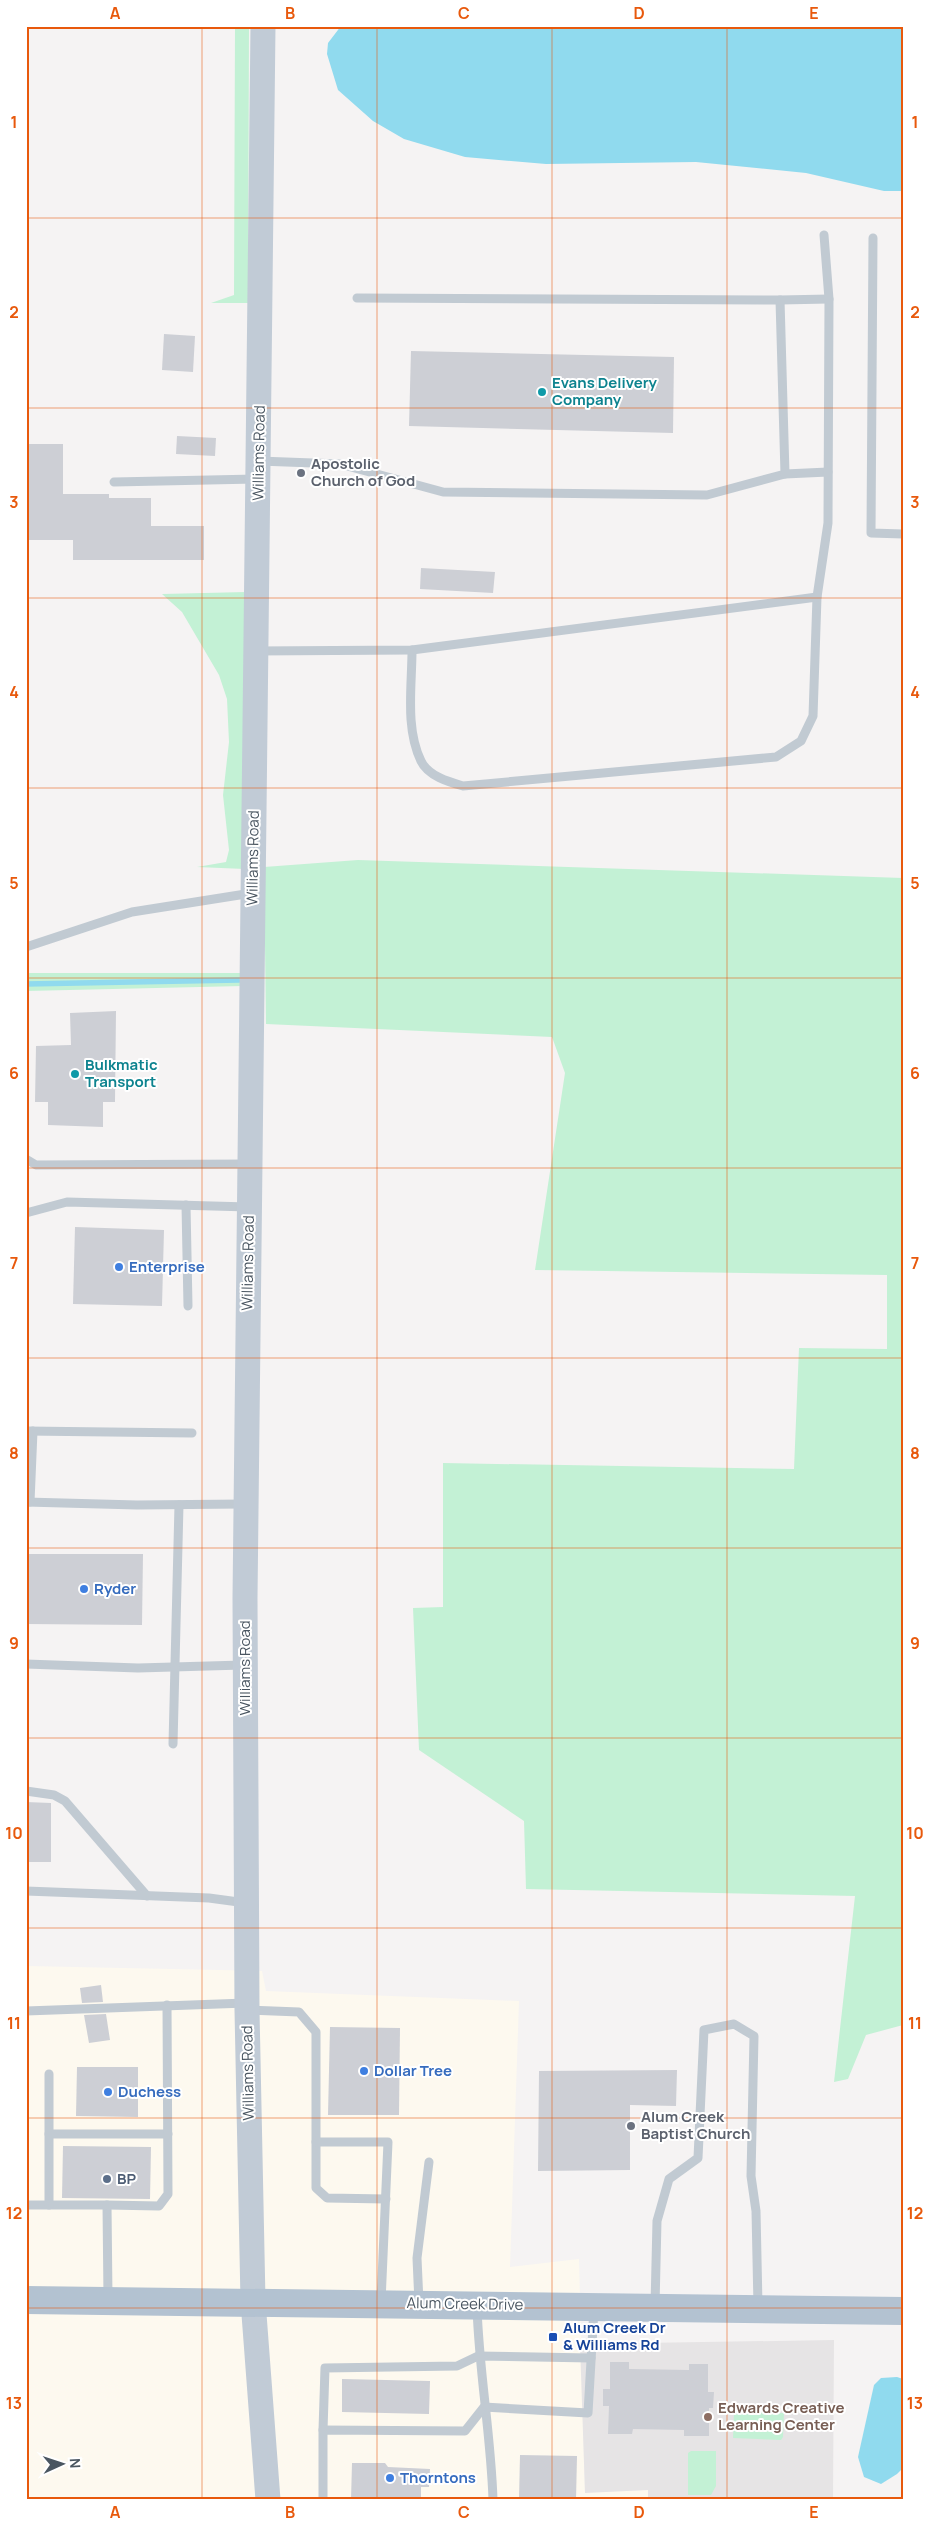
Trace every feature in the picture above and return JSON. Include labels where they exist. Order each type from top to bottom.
[{"type":"main road","name":"Williams Road","points":[[263,26],[249,1164],[245,1665],[247,2007],[253,2301],[268,2500]]},
{"type":"main road","name":"Alum Creek Drive","points":[[26,2300],[253,2301],[903,2311]]},
{"type":"lane","points":[[412,650],[411,728],[421,763],[444,781],[463,786],[776,757],[801,741],[813,716],[817,597],[828,523],[829,299],[824,235]]},
{"type":"lane","points":[[873,238],[871,533],[903,534]]},
{"type":"lane","points":[[357,298],[829,299]]},
{"type":"lane","points":[[780,300],[785,474]]},
{"type":"lane","points":[[114,482],[340,464],[443,492],[707,495],[785,474],[828,472]]},
{"type":"lane","points":[[256,651],[412,650],[817,597]]},
{"type":"lane","points":[[26,947],[132,912],[252,893]]},
{"type":"lane","points":[[26,1159],[36,1165],[249,1164]]},
{"type":"lane","points":[[26,1213],[66,1202],[249,1207]]},
{"type":"lane","points":[[186,1205],[188,1306]]},
{"type":"lane","points":[[192,1433],[30,1431],[28,1502],[179,1505],[246,1504]]},
{"type":"lane","points":[[174,1744],[179,1505]]},
{"type":"lane","points":[[26,1664],[138,1668],[245,1665]]},
{"type":"lane","points":[[26,1791],[54,1794],[65,1801],[147,1896]]},
{"type":"lane","points":[[26,1891],[209,1898],[247,1903]]},
{"type":"lane","points":[[26,2205],[159,2206],[168,2194],[167,2005]]},
{"type":"lane","points":[[26,2011],[167,2005],[247,2007],[299,2012],[316,2032],[316,2188],[327,2198],[386,2199]]},
{"type":"lane","points":[[655,2307],[657,2221],[670,2178],[698,2158],[704,2030],[734,2024],[754,2036],[751,2176],[756,2211],[758,2309]]},
{"type":"lane","points":[[49,2074],[49,2205]]},
{"type":"lane","points":[[49,2134],[168,2134]]},
{"type":"lane","points":[[316,2142],[388,2142],[381,2303]]},
{"type":"lane","points":[[419,2304],[417,2258],[430,2162]]},
{"type":"lane","points":[[107,2205],[108,2300]]},
{"type":"lane","points":[[476,2304],[478,2356],[484,2407],[491,2441],[493,2500]]},
{"type":"lane","points":[[484,2407],[588,2413],[594,2306]]},
{"type":"lane","points":[[323,2500],[325,2368],[457,2366],[478,2356],[592,2358]]},
{"type":"lane","points":[[323,2430],[465,2430],[484,2407]]},
{"type":"shaded area","points":[[26,1966],[262,1971],[266,1991],[519,2001],[510,2267],[579,2259],[585,2492],[648,2490],[648,2500],[26,2500]]},
{"type":"shaded area","name":"Edwards Creative Learning Center","points":[[834,2340],[833,2500],[648,2500],[648,2490],[585,2493],[580,2344]]},
{"type":"green space","points":[[235,26],[249,26],[248,303],[211,303],[234,295]]},
{"type":"green space","points":[[246,592],[245,869],[197,867],[226,862],[229,850],[223,795],[229,742],[227,699],[219,675],[182,612],[162,594]]},
{"type":"green space","points":[[358,860],[903,878],[903,2025],[866,2035],[848,2079],[834,2082],[855,1896],[526,1889],[524,1821],[419,1750],[413,1608],[443,1607],[443,1463],[794,1469],[799,1348],[887,1349],[887,1275],[535,1270],[565,1073],[552,1037],[266,1024],[264,867]]},
{"type":"green space","points":[[26,973],[242,973],[243,986],[26,991]]},
{"type":"green space","points":[[734,2412],[784,2413],[783,2437],[781,2440],[733,2438]]},
{"type":"green space","points":[[691,2451],[716,2451],[716,2486],[711,2495],[688,2495],[688,2453]]},
{"type":"water","points":[[341,26],[903,26],[903,191],[884,191],[806,173],[696,162],[546,164],[465,157],[404,139],[373,121],[338,90],[327,54],[328,43]]},
{"type":"water","points":[[897,2377],[903,2379],[903,2468],[881,2484],[864,2477],[858,2457],[874,2385],[881,2378]]},
{"type":"building","points":[[164,334],[195,336],[193,372],[162,370]]},
{"type":"building","name":"Evans Delivery Company","points":[[411,351],[674,357],[673,433],[409,426]]},
{"type":"building","points":[[177,436],[216,438],[215,456],[176,454]]},
{"type":"building","points":[[26,444],[63,444],[63,494],[109,494],[109,498],[151,498],[151,526],[204,526],[204,560],[73,560],[73,540],[26,540]]},
{"type":"building","points":[[421,568],[495,572],[493,593],[420,589]]},
{"type":"building","name":"Bulkmatic Transport","points":[[116,1011],[115,1102],[103,1102],[103,1127],[48,1125],[48,1102],[35,1102],[36,1046],[71,1045],[70,1013]]},
{"type":"building","name":"Enterprise","points":[[75,1227],[164,1230],[162,1306],[73,1304]]},
{"type":"building","name":"Ryder","points":[[26,1554],[143,1554],[142,1625],[26,1624]]},
{"type":"building","points":[[26,1802],[51,1803],[51,1862],[26,1862]]},
{"type":"building","points":[[101,1985],[103,2002],[82,2003],[80,1988]]},
{"type":"building","points":[[106,2014],[110,2040],[89,2043],[84,2015]]},
{"type":"building","name":"Dollar Tree","points":[[330,2027],[400,2028],[399,2115],[328,2115]]},
{"type":"building","name":"Duchess","points":[[77,2067],[138,2067],[138,2117],[76,2116]]},
{"type":"building","points":[[677,2070],[676,2106],[630,2105],[630,2170],[538,2171],[539,2071]]},
{"type":"building","name":"BP","points":[[63,2146],[151,2147],[150,2199],[62,2198]]},
{"type":"building","points":[[610,2362],[629,2362],[629,2369],[689,2370],[689,2364],[708,2364],[708,2392],[714,2392],[713,2408],[709,2408],[709,2436],[684,2436],[684,2430],[633,2429],[632,2434],[608,2434],[609,2406],[603,2406],[603,2389],[610,2389]]},
{"type":"building","points":[[342,2379],[430,2381],[429,2414],[342,2412]]},
{"type":"building","points":[[520,2455],[577,2456],[576,2500],[519,2500]]},
{"type":"building","name":"Thorntons","points":[[352,2463],[385,2463],[388,2467],[430,2469],[429,2487],[421,2487],[421,2500],[351,2500]]},
{"type":"waterway","points":[[26,984],[239,980]]},
{"type":"place","name":"Evans Delivery Company","points":[[542,392]]},
{"type":"place","name":"Apostolic Church of God","points":[[301,473]]},
{"type":"place","name":"Bulkmatic Transport","points":[[75,1074]]},
{"type":"place","name":"Enterprise","points":[[119,1267]]},
{"type":"place","name":"Ryder","points":[[84,1589]]},
{"type":"place","name":"Dollar Tree","points":[[364,2071]]},
{"type":"place","name":"Duchess","points":[[108,2092]]},
{"type":"place","name":"Alum Creek Baptist Church","points":[[631,2126]]},
{"type":"place","name":"BP","points":[[107,2179]]},
{"type":"place","name":"Alum Creek Dr & Williams Rd","points":[[553,2337]]},
{"type":"place","name":"Edwards Creative Learning Center","points":[[708,2417]]},
{"type":"place","name":"Thorntons","points":[[390,2478]]}]
